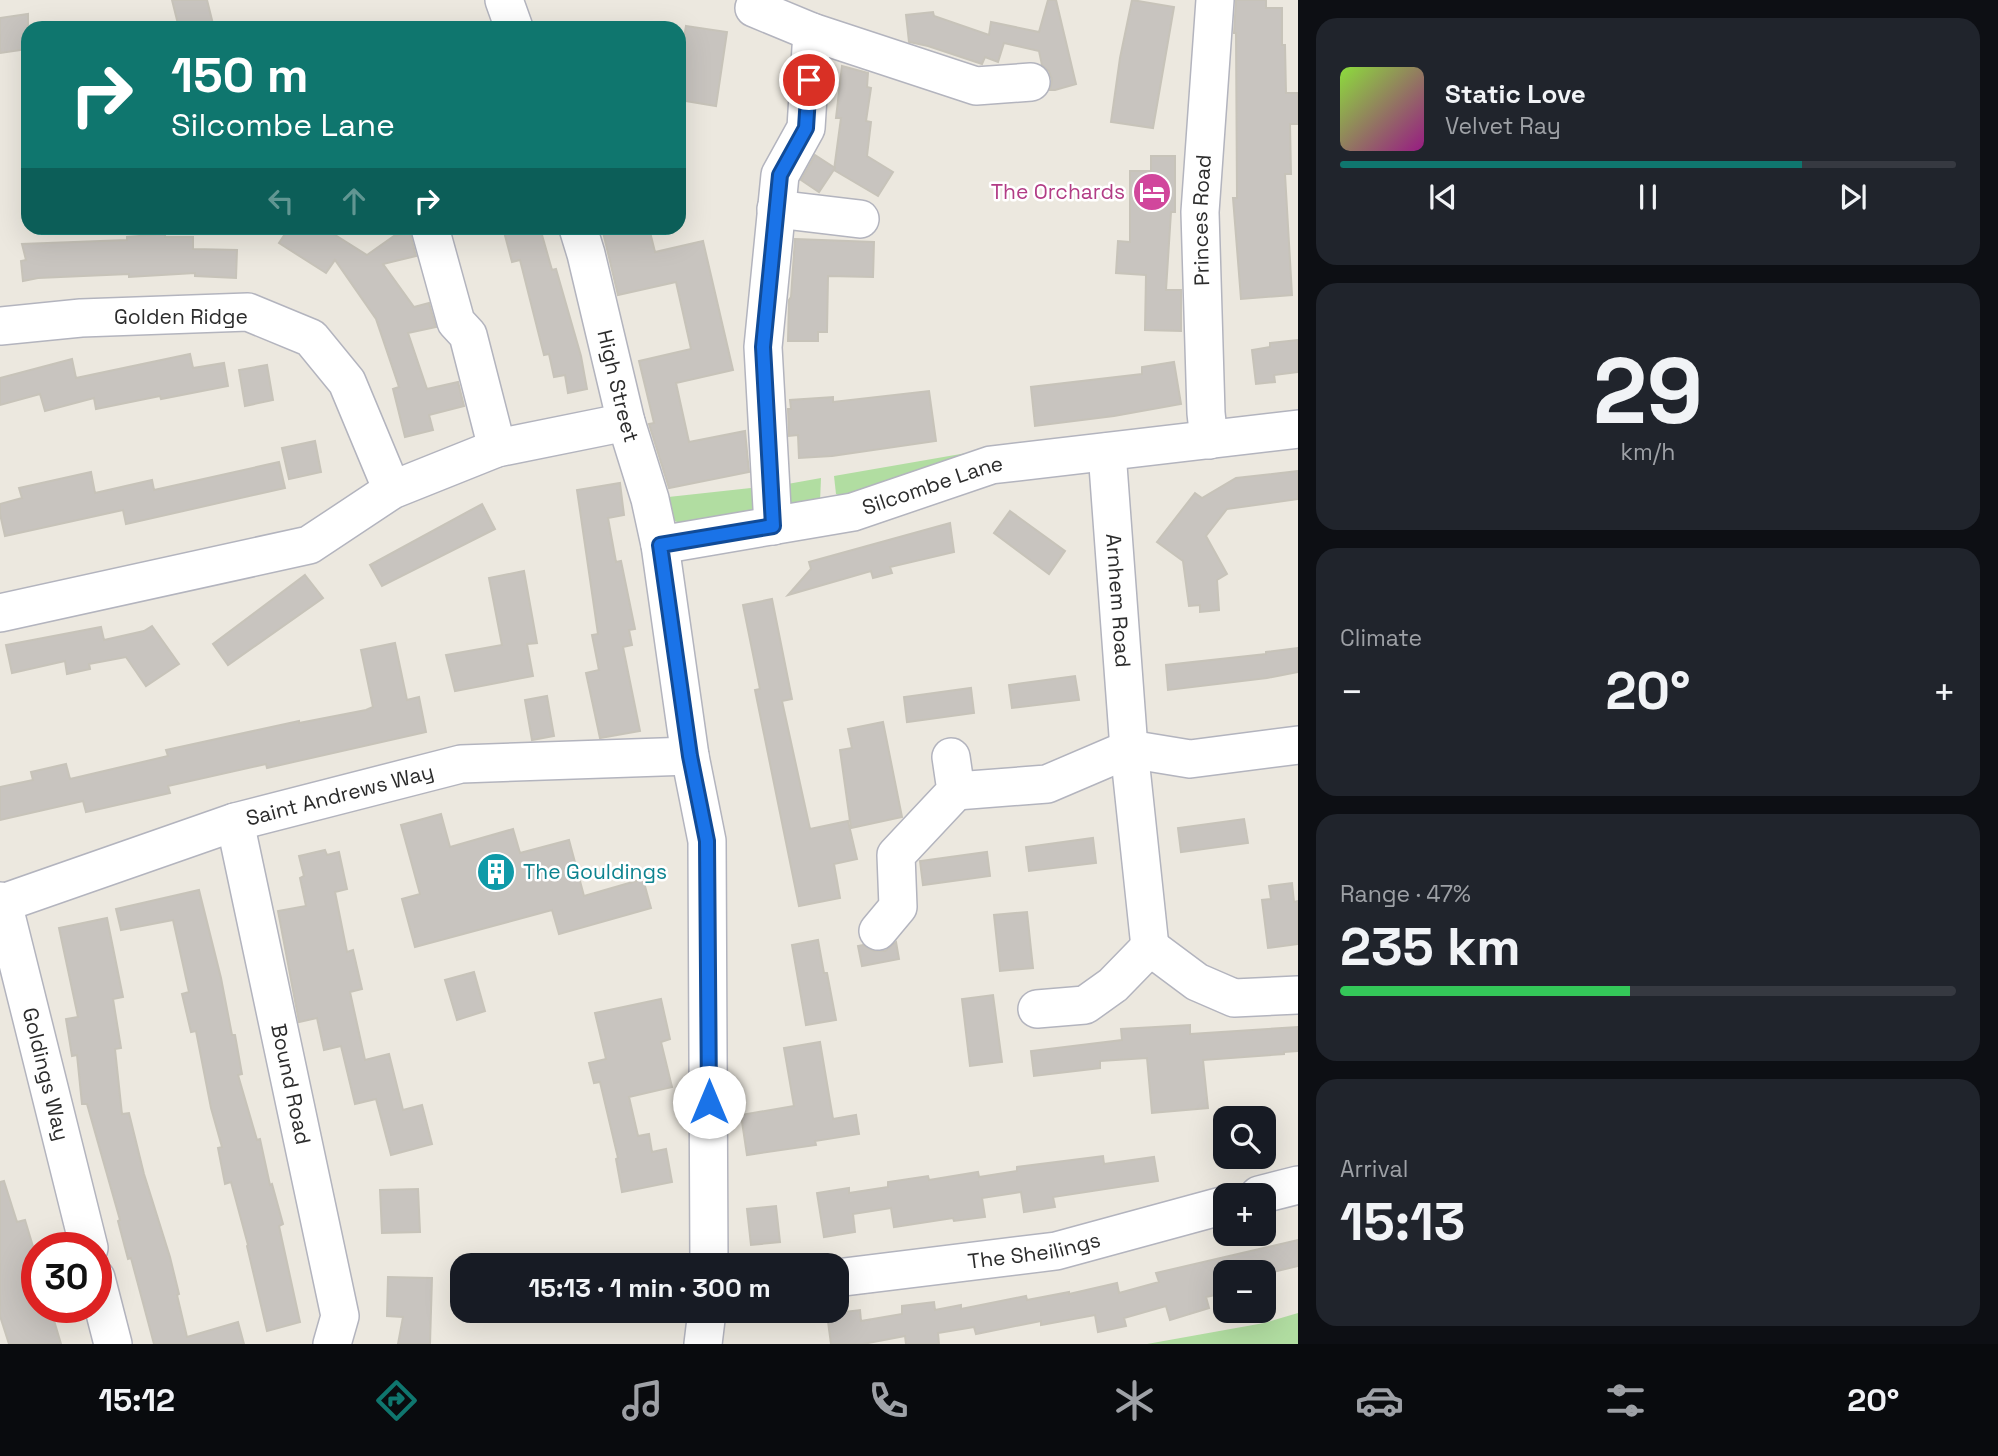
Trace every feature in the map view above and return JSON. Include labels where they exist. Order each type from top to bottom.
[{"type":"street","name":"Princes Road","points":[[1209,439],[1200,212],[1215,0]]},
{"type":"street","points":[[754,8],[812,32],[976,86],[1031,82]]},
{"type":"street","points":[[773,526],[763,347],[780,175],[806,128],[812,32]]},
{"type":"street","points":[[776,209],[860,219]]},
{"type":"street","points":[[432,235],[456,322],[468,335],[497,448]]},
{"type":"street","name":"High Street","points":[[580,235],[626,422],[650,499],[660,545],[690,756],[707,841],[709,1253]]},
{"type":"street","name":"Golden Ridge","points":[[0,326],[81,318],[248,312],[311,338],[347,382],[392,490]]},
{"type":"street","points":[[0,613],[309,545],[392,490],[497,448],[626,422]]},
{"type":"street","name":"Silcombe Lane","points":[[660,545],[853,512],[986,467],[1298,429]]},
{"type":"street","name":"Arnhem Road","points":[[1108,452],[1129,749],[1150,947]]},
{"type":"street","points":[[878,931],[898,907],[896,855],[954,774],[1047,784],[1129,749],[1190,759],[1298,745]]},
{"type":"street","name":"Saint Andrews Way","points":[[2,902],[235,822],[461,764],[690,756]]},
{"type":"street","name":"Bound Road","points":[[235,822],[340,1316],[332,1344]]},
{"type":"street","name":"Goldings Way","points":[[2,902],[85,1232]]},
{"type":"street","points":[[1037,1009],[1085,1005],[1113,985],[1150,947],[1197,982],[1234,998],[1298,995]]},
{"type":"street","points":[[1276,1191],[1298,1185]]},
{"type":"street","name":"The Sheilings","points":[[849,1276],[1056,1251],[1213,1208]]},
{"type":"street","points":[[108,1323],[113,1344]]},
{"type":"street","points":[[703,1344],[706,1323]]},
{"type":"green space","points":[[978,451],[843,497],[836,494],[834,476]]},
{"type":"green space","points":[[821,478],[820,502],[793,506],[781,498],[782,485]]},
{"type":"green space","points":[[760,487],[756,510],[683,525],[663,515],[650,499]]},
{"type":"green space","points":[[1298,1313],[1298,1344],[1147,1344],[1276,1323],[1276,1319]]},
{"type":"building","points":[[172,0],[207,0],[212,21],[177,21]]},
{"type":"building","points":[[1048,0],[1056,0],[1076,84],[1050,90],[1052,80],[1049,71],[1042,65],[1039,51],[1004,43],[998,62],[985,57],[982,64],[909,42],[906,15],[933,12],[934,16],[989,35],[991,22],[1039,32]]},
{"type":"building","points":[[1132,0],[1174,7],[1153,128],[1111,122]]},
{"type":"building","points":[[1236,0],[1266,0],[1266,8],[1282,8],[1286,93],[1298,93],[1298,124],[1290,124],[1291,174],[1285,174],[1292,295],[1241,299],[1233,198],[1237,198],[1234,33]]},
{"type":"building","points":[[28,14],[28,21],[21,21],[21,50],[0,53],[0,18]]},
{"type":"building","points":[[686,26],[727,32],[716,106],[686,101]]},
{"type":"building","points":[[842,66],[868,73],[867,87],[871,88],[866,121],[871,122],[867,156],[893,172],[878,196],[834,170],[841,118],[836,118]]},
{"type":"building","points":[[815,155],[835,168],[819,192],[801,180]]},
{"type":"building","points":[[1151,156],[1175,156],[1175,212],[1171,212],[1166,290],[1181,290],[1181,331],[1145,330],[1146,275],[1116,273],[1118,241],[1130,242],[1130,171],[1151,171]]},
{"type":"building","points":[[284,235],[335,235],[367,255],[394,236],[411,235],[416,256],[383,264],[414,307],[429,303],[436,327],[408,333],[427,389],[458,382],[464,406],[429,415],[433,430],[405,437],[393,389],[399,387],[376,319],[335,260],[326,273],[279,243]]},
{"type":"building","points":[[505,235],[542,235],[552,270],[556,269],[581,356],[587,389],[568,393],[565,375],[554,377],[549,354],[544,355],[520,260],[512,262]]},
{"type":"building","points":[[604,235],[651,235],[655,252],[703,241],[733,370],[676,383],[689,442],[745,431],[749,472],[669,488],[649,424],[654,423],[639,361],[691,349],[676,282],[618,295]]},
{"type":"building","points":[[127,237],[193,237],[193,249],[237,250],[236,278],[195,276],[195,273],[38,278],[23,281],[21,261],[26,260],[22,244],[127,240]]},
{"type":"building","points":[[795,239],[874,242],[873,277],[828,276],[827,332],[818,332],[818,341],[788,341]]},
{"type":"building","points":[[1298,340],[1298,372],[1274,375],[1275,382],[1256,384],[1252,350],[1270,347],[1270,343]]},
{"type":"building","points":[[190,354],[193,368],[224,363],[228,386],[96,409],[94,398],[45,411],[40,394],[0,405],[0,378],[72,359],[76,378]]},
{"type":"building","points":[[1174,362],[1181,404],[1035,426],[1031,387],[1142,374],[1142,367]]},
{"type":"building","points":[[267,365],[273,400],[245,406],[239,370]]},
{"type":"building","points":[[929,391],[936,441],[799,458],[798,435],[789,436],[790,400],[833,397],[833,402]]},
{"type":"building","points":[[315,441],[321,472],[289,479],[282,448]]},
{"type":"building","points":[[279,462],[285,488],[126,524],[123,510],[5,536],[0,504],[22,498],[19,488],[91,472],[95,493],[152,480],[154,490]]},
{"type":"building","points":[[1298,471],[1298,499],[1227,509],[1206,536],[1227,574],[1217,580],[1219,610],[1200,612],[1200,605],[1189,606],[1183,561],[1157,542],[1195,493],[1202,498],[1236,478]]},
{"type":"building","points":[[620,483],[624,515],[608,518],[616,562],[621,561],[635,629],[629,630],[632,645],[623,647],[640,731],[600,738],[586,673],[599,670],[592,635],[598,634],[577,490]]},
{"type":"building","points":[[482,504],[495,529],[382,586],[370,565]]},
{"type":"building","points":[[1010,511],[1065,551],[1049,574],[994,533]]},
{"type":"building","points":[[950,523],[954,552],[890,567],[892,573],[873,578],[871,571],[788,595],[811,569],[809,562]]},
{"type":"building","points":[[524,571],[537,643],[527,644],[533,676],[455,691],[446,655],[502,645],[489,578]]},
{"type":"building","points":[[305,575],[323,598],[228,665],[213,644]]},
{"type":"building","points":[[772,599],[792,699],[782,701],[810,829],[848,821],[857,859],[834,864],[840,898],[799,906],[755,690],[760,689],[743,605]]},
{"type":"building","points":[[152,626],[179,664],[146,686],[126,657],[89,664],[90,669],[67,674],[65,661],[12,673],[6,645],[101,627],[104,640],[144,631]]},
{"type":"building","points":[[395,643],[407,700],[419,697],[426,732],[267,768],[266,764],[168,786],[170,793],[86,812],[83,801],[0,820],[0,787],[33,780],[31,772],[66,764],[70,779],[168,756],[166,750],[373,707],[361,650]]},
{"type":"building","points":[[1298,648],[1298,672],[1168,690],[1166,665]]},
{"type":"building","points":[[1075,676],[1079,700],[1012,708],[1009,685]]},
{"type":"building","points":[[971,688],[974,713],[907,722],[904,697]]},
{"type":"building","points":[[547,696],[554,736],[532,740],[525,700]]},
{"type":"building","points":[[883,722],[902,817],[851,828],[840,750],[852,748],[848,729]]},
{"type":"building","name":"The Gouldings","points":[[441,814],[450,847],[513,829],[520,853],[569,840],[584,896],[643,879],[651,908],[559,934],[552,910],[415,947],[402,899],[420,894],[401,825]]},
{"type":"building","points":[[1244,819],[1248,843],[1181,852],[1178,828]]},
{"type":"building","points":[[1093,838],[1096,863],[1029,871],[1026,847]]},
{"type":"building","points":[[325,850],[327,855],[339,852],[347,889],[335,892],[347,952],[353,950],[362,989],[350,992],[365,1060],[389,1054],[403,1110],[422,1105],[432,1144],[391,1155],[376,1099],[355,1104],[341,1046],[324,1050],[317,1018],[299,1022],[278,911],[306,906],[300,878],[304,876],[299,856]]},
{"type":"building","points":[[987,852],[990,876],[923,885],[920,861]]},
{"type":"building","points":[[1292,883],[1294,902],[1298,901],[1298,944],[1268,948],[1262,900],[1271,899],[1269,886]]},
{"type":"building","points":[[199,890],[232,1035],[235,1035],[242,1074],[238,1075],[257,1140],[260,1139],[270,1185],[272,1184],[283,1224],[279,1226],[300,1322],[267,1331],[231,1182],[225,1184],[218,1148],[222,1147],[211,1108],[196,1031],[191,1032],[182,994],[189,992],[173,920],[121,930],[116,909]]},
{"type":"building","points":[[1027,912],[1033,968],[1000,971],[994,915]]},
{"type":"building","points":[[107,918],[123,997],[113,999],[121,1048],[115,1049],[122,1114],[129,1113],[144,1174],[170,1257],[187,1337],[238,1322],[244,1344],[154,1344],[131,1258],[128,1259],[118,1221],[120,1220],[87,1104],[82,1104],[77,1055],[72,1056],[66,1019],[78,1017],[59,928]]},
{"type":"building","points":[[818,940],[836,1020],[806,1025],[792,945]]},
{"type":"building","points":[[896,942],[899,959],[862,966],[858,946],[885,951]]},
{"type":"building","points":[[474,972],[485,1011],[457,1020],[445,980]]},
{"type":"building","points":[[993,995],[1002,1062],[970,1066],[962,999]]},
{"type":"building","points":[[661,999],[670,1039],[661,1042],[672,1087],[629,1097],[638,1136],[649,1134],[652,1152],[666,1149],[672,1182],[622,1192],[616,1159],[618,1158],[600,1082],[594,1083],[589,1063],[606,1059],[595,1013]]},
{"type":"building","points":[[1190,1025],[1190,1034],[1298,1027],[1298,1051],[1203,1060],[1208,1108],[1152,1113],[1147,1058],[1100,1061],[1100,1068],[1034,1076],[1031,1051],[1122,1040],[1121,1029]]},
{"type":"building","points":[[820,1042],[833,1119],[856,1115],[859,1134],[815,1141],[816,1145],[747,1155],[741,1115],[794,1106],[784,1048]]},
{"type":"building","points":[[1103,1156],[1104,1164],[1154,1157],[1158,1181],[1053,1197],[1055,1207],[1024,1212],[1021,1192],[982,1198],[985,1217],[954,1221],[953,1218],[894,1227],[891,1208],[853,1214],[855,1232],[824,1237],[817,1193],[849,1188],[849,1193],[888,1187],[888,1182],[928,1176],[929,1180],[978,1172],[979,1177],[1017,1171],[1017,1167]]},
{"type":"building","points":[[4,1181],[17,1222],[25,1220],[29,1232],[21,1232],[21,1323],[55,1323],[61,1344],[9,1344],[0,1316],[0,1182]]},
{"type":"building","points":[[418,1189],[420,1232],[382,1233],[380,1190]]},
{"type":"building","points":[[776,1206],[780,1242],[751,1245],[747,1209]]},
{"type":"building","points":[[1298,1240],[1298,1266],[1276,1271],[1276,1260],[1213,1260],[1213,1296],[1206,1297],[1209,1308],[1170,1320],[1166,1306],[1124,1318],[1126,1326],[1098,1332],[1095,1315],[1041,1325],[1041,1321],[976,1334],[974,1327],[938,1333],[939,1344],[906,1344],[905,1336],[863,1344],[831,1344],[828,1323],[849,1323],[849,1311],[860,1310],[861,1321],[902,1314],[902,1306],[934,1302],[935,1310],[961,1305],[961,1309],[1026,1296],[1027,1300],[1069,1294],[1117,1283],[1119,1293],[1159,1282],[1156,1273]]},
{"type":"building","points":[[388,1277],[432,1278],[430,1344],[398,1344],[403,1317],[387,1316]]},
{"type":"place","name":"The Orchards","points":[[1152,192]]},
{"type":"place","name":"The Gouldings","points":[[496,872]]},
{"type":"route","points":[[709,1102],[707,841],[690,756],[660,545],[773,526],[763,347],[780,175],[806,128],[809,80]]}]
